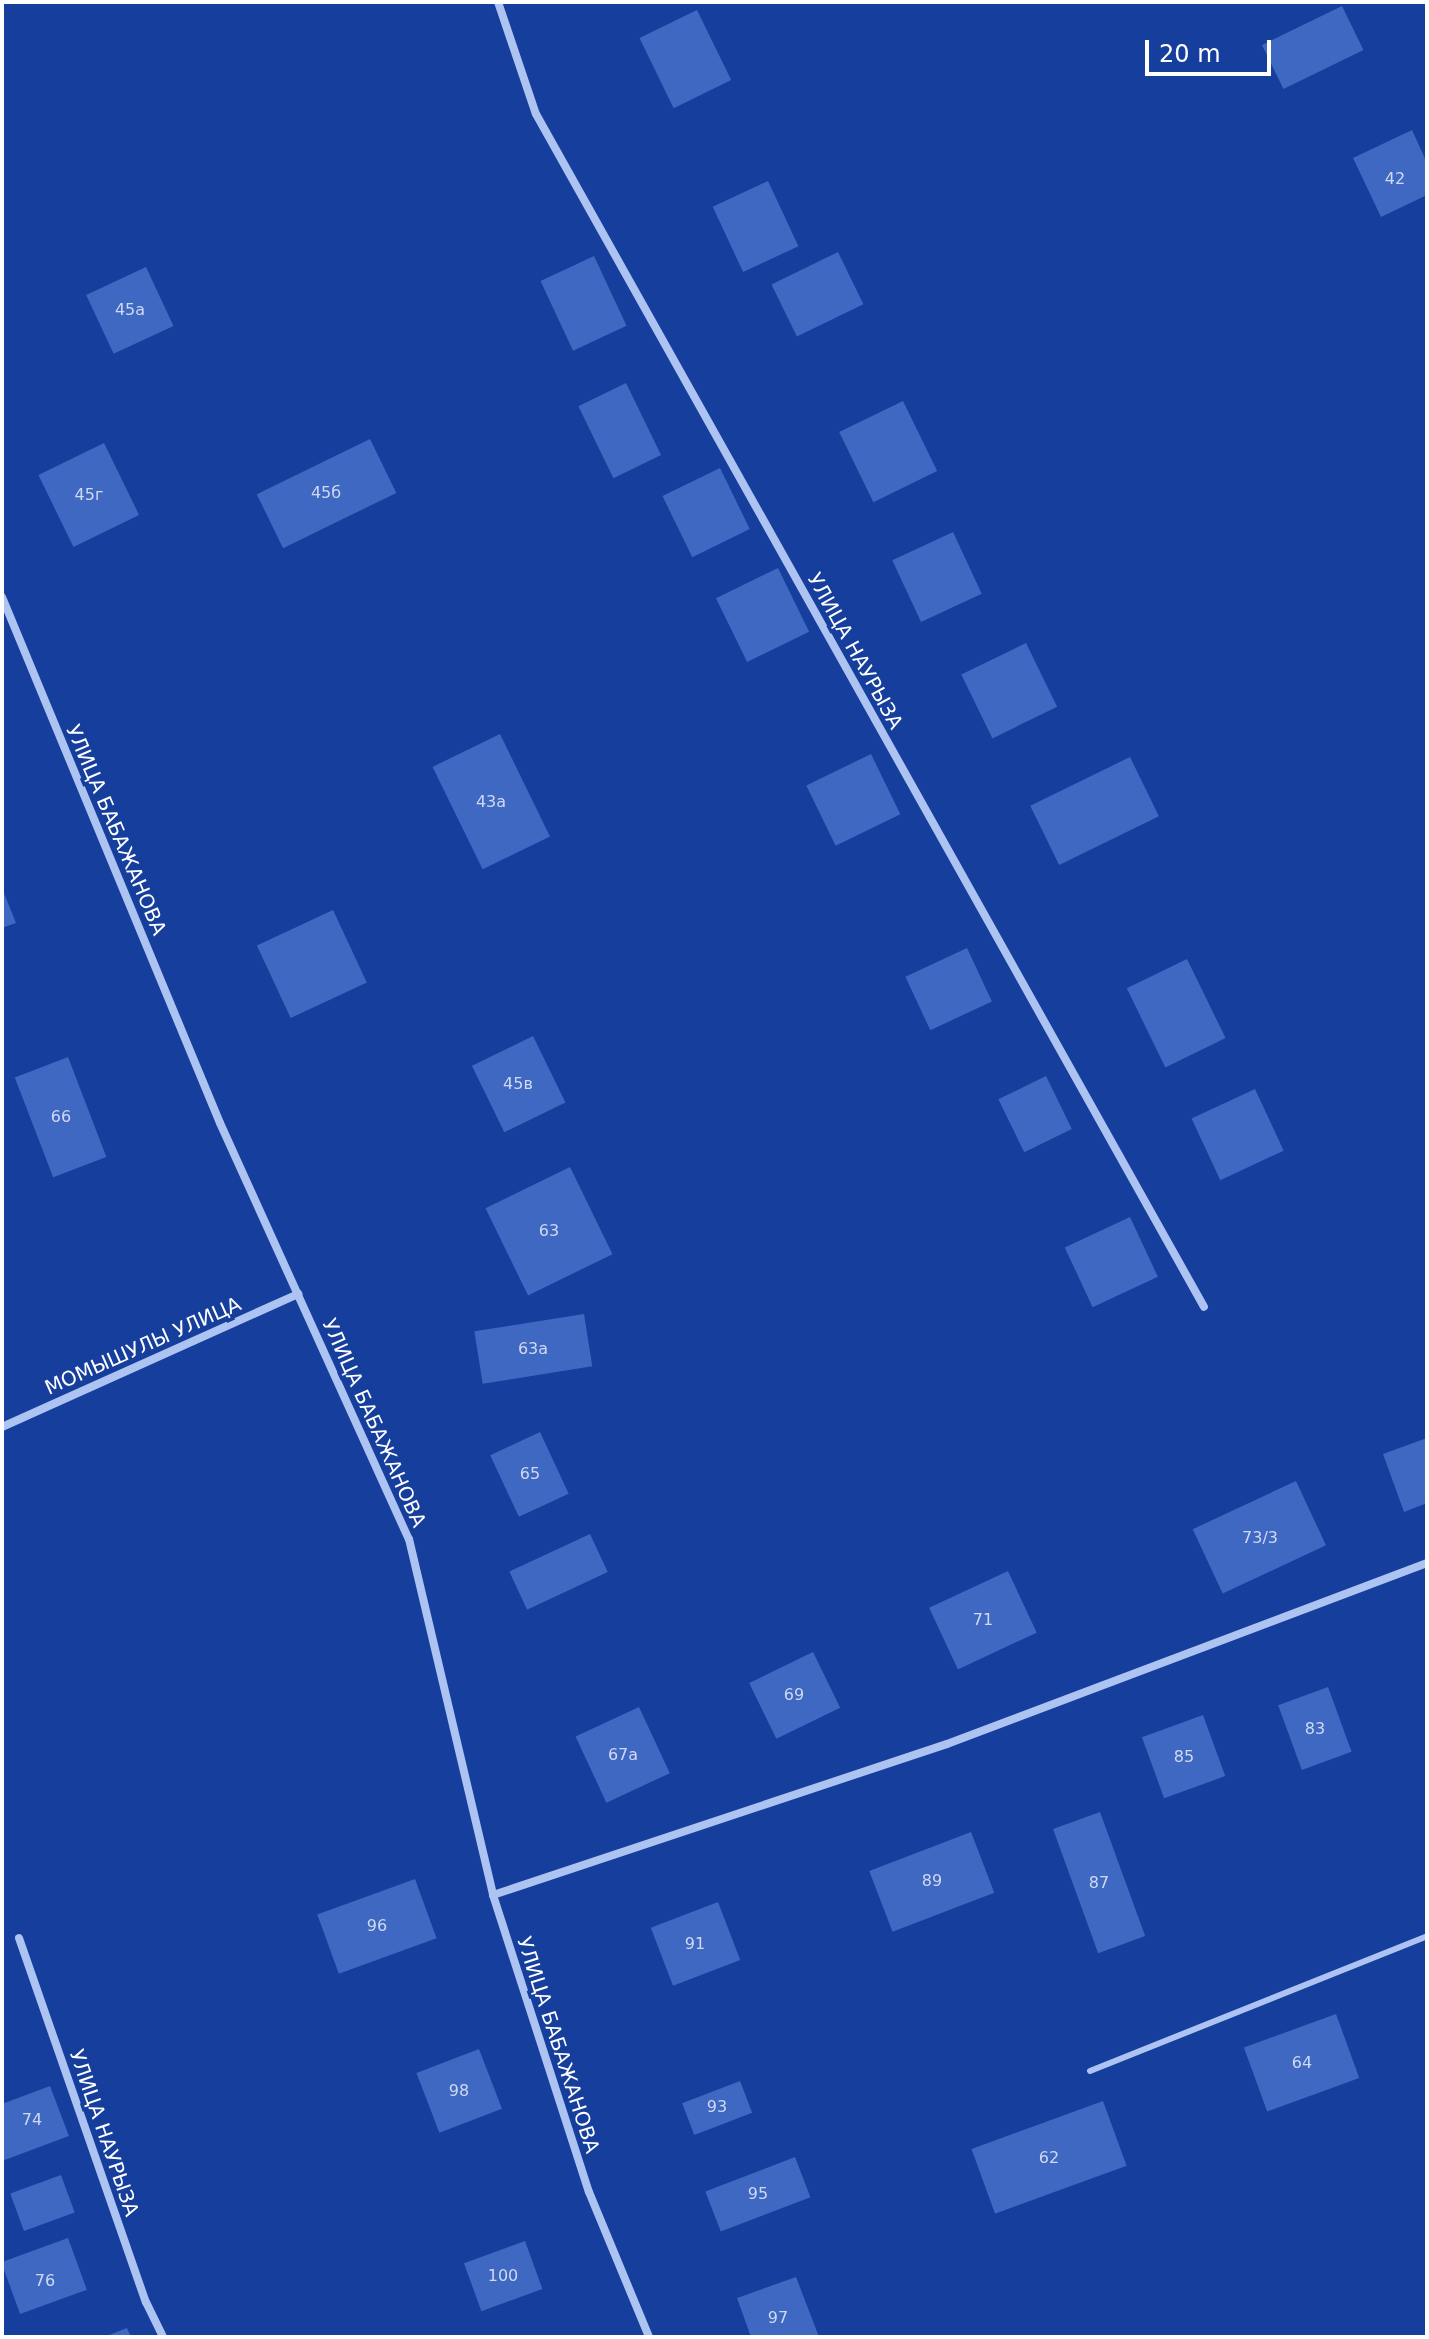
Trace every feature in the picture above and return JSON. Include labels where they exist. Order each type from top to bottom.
[{"type":"street","name":"УЛИЦА НАУРЫЗА","points":[[498,2],[536,114],[1204,1307]]},
{"type":"street","name":"УЛИЦА БАБАЖАНОВА","points":[[2,597],[220,1123],[409,1539],[493,1895],[589,2192],[649,2337]]},
{"type":"street","name":"МОМЫШУЛЫ УЛИЦА","points":[[2,1427],[298,1294]]},
{"type":"street","points":[[493,1895],[947,1744],[1427,1563]]},
{"type":"street","name":"УЛИЦА НАУРЫЗА","points":[[19,1938],[146,2302],[163,2337]]},
{"type":"lane","points":[[1090,2071],[1427,1936]]},
{"type":"building","points":[[1342,6],[1363,50],[1283,89],[1262,45]]},
{"type":"building","points":[[697,10],[731,80],[674,108],[639,38]]},
{"type":"building","points":[[1412,130],[1427,163],[1427,195],[1381,217],[1353,158]]},
{"type":"building","points":[[768,181],[798,246],[743,272],[713,207]]},
{"type":"building","points":[[838,252],[863,304],[797,337],[771,284]]},
{"type":"building","points":[[594,256],[627,326],[573,351],[541,281]]},
{"type":"building","points":[[146,267],[173,326],[114,354],[86,295]]},
{"type":"building","points":[[626,383],[661,455],[613,478],[578,406]]},
{"type":"building","points":[[903,401],[937,471],[873,502],[839,432]]},
{"type":"building","points":[[370,439],[396,493],[283,548],[257,494]]},
{"type":"building","points":[[104,443],[139,515],[73,547],[38,475]]},
{"type":"building","points":[[720,468],[750,529],[692,557],[662,496]]},
{"type":"building","points":[[953,532],[982,594],[921,622],[892,560]]},
{"type":"building","points":[[778,568],[809,632],[747,662],[716,598]]},
{"type":"building","points":[[1026,643],[1057,707],[992,738],[961,675]]},
{"type":"building","points":[[500,734],[550,836],[483,869],[433,767]]},
{"type":"building","points":[[871,754],[900,814],[836,846],[806,786]]},
{"type":"building","points":[[1130,757],[1159,816],[1059,865],[1030,806]]},
{"type":"building","points":[[2,888],[16,923],[2,928]]},
{"type":"building","points":[[333,910],[367,983],[291,1018],[257,945]]},
{"type":"building","points":[[967,948],[992,1001],[930,1030],[905,977]]},
{"type":"building","points":[[1187,959],[1226,1038],[1165,1067],[1127,988]]},
{"type":"building","points":[[533,1036],[565,1103],[504,1132],[472,1066]]},
{"type":"building","points":[[68,1057],[106,1157],[53,1177],[15,1077]]},
{"type":"building","points":[[1046,1076],[1072,1129],[1024,1152],[998,1099]]},
{"type":"building","points":[[1255,1089],[1284,1151],[1220,1180],[1192,1119]]},
{"type":"building","points":[[570,1167],[613,1254],[528,1295],[486,1208]]},
{"type":"building","points":[[1130,1217],[1158,1277],[1093,1307],[1065,1247]]},
{"type":"building","points":[[584,1314],[592,1366],[483,1384],[474,1331]]},
{"type":"building","points":[[540,1432],[569,1494],[519,1517],[490,1455]]},
{"type":"building","points":[[1427,1438],[1427,1503],[1404,1512],[1383,1454]]},
{"type":"building","points":[[1296,1481],[1326,1545],[1223,1594],[1193,1529]]},
{"type":"building","points":[[590,1534],[608,1572],[527,1610],[509,1572]]},
{"type":"building","points":[[1008,1571],[1037,1633],[958,1669],[929,1608]]},
{"type":"building","points":[[813,1652],[840,1708],[776,1739],[749,1683]]},
{"type":"building","points":[[1328,1687],[1352,1752],[1302,1770],[1278,1705]]},
{"type":"building","points":[[639,1707],[670,1773],[606,1803],[576,1737]]},
{"type":"building","points":[[1203,1715],[1225,1776],[1164,1798],[1142,1737]]},
{"type":"building","points":[[1100,1812],[1145,1936],[1098,1953],[1053,1829]]},
{"type":"building","points":[[971,1832],[994,1893],[893,1932],[869,1871]]},
{"type":"building","points":[[415,1879],[437,1938],[339,1974],[317,1915]]},
{"type":"building","points":[[718,1902],[740,1960],[673,1986],[651,1928]]},
{"type":"building","points":[[1336,2014],[1359,2078],[1267,2111],[1244,2048]]},
{"type":"building","points":[[479,2049],[502,2109],[439,2133],[416,2073]]},
{"type":"building","points":[[740,2081],[752,2113],[694,2135],[682,2103]]},
{"type":"building","points":[[50,2086],[69,2136],[2,2161],[2,2104]]},
{"type":"building","points":[[1103,2101],[1127,2166],[995,2214],[971,2149]]},
{"type":"building","points":[[795,2157],[810,2197],[721,2232],[705,2191]]},
{"type":"building","points":[[61,2175],[75,2213],[24,2231],[10,2193]]},
{"type":"building","points":[[68,2238],[87,2290],[20,2314],[2,2262]]},
{"type":"building","points":[[525,2241],[542,2289],[481,2311],[464,2263]]},
{"type":"building","points":[[796,2277],[819,2337],[751,2337],[737,2298]]},
{"type":"building","points":[[127,2328],[131,2337],[104,2337]]}]
